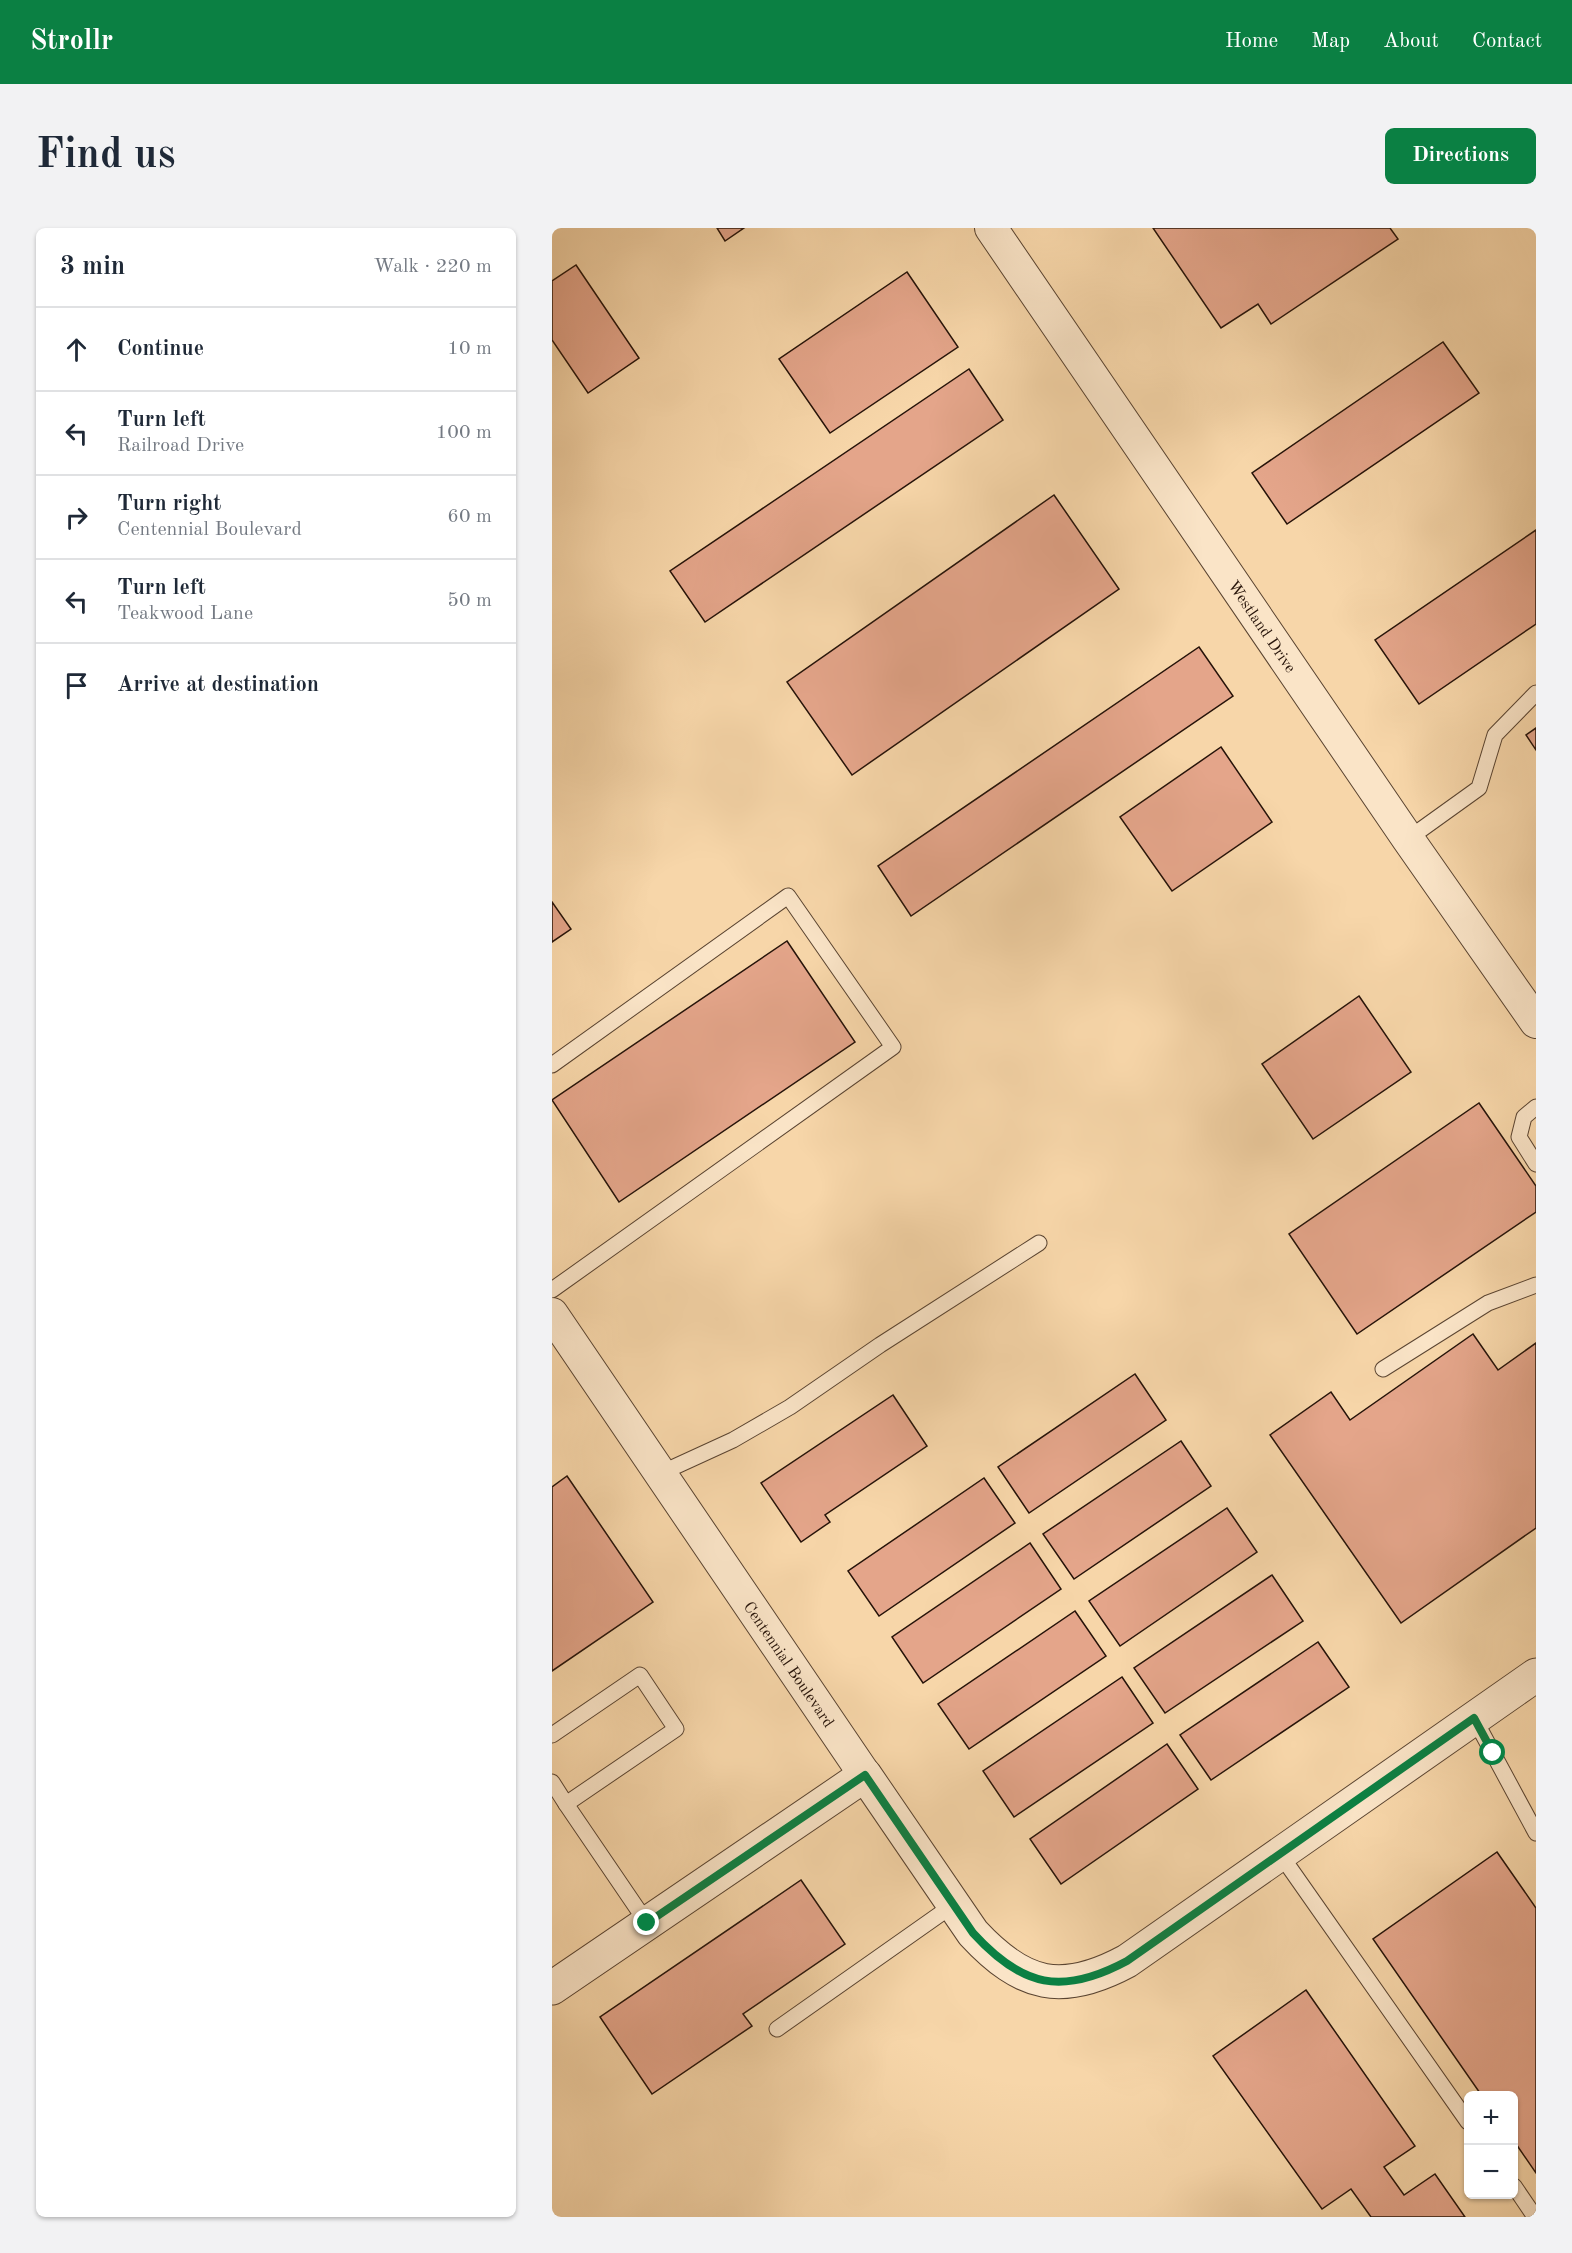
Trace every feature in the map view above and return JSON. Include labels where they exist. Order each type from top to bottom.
[{"type":"street","name":"Westland Drive","points":[[991,228],[1408,839],[1536,1022]]},
{"type":"street","name":"Centennial Boulevard","points":[[552,1314],[953,1905],[973,1933],[993,1954],[1009,1966],[1032,1977],[1053,1982],[1077,1981],[1106,1972],[1127,1961],[1280,1854]]},
{"type":"street","points":[[1280,1854],[1536,1675]]},
{"type":"street","points":[[552,1988],[865,1775]]},
{"type":"lane","points":[[1408,839],[1479,788],[1495,735],[1536,693]]},
{"type":"lane","points":[[552,1065],[788,896],[893,1047],[552,1290]]},
{"type":"lane","points":[[1536,1107],[1524,1117],[1519,1137],[1536,1164]]},
{"type":"lane","points":[[661,1473],[733,1440],[790,1407],[889,1339],[1039,1243]]},
{"type":"lane","points":[[1383,1369],[1488,1302],[1536,1285]]},
{"type":"lane","points":[[552,1735],[640,1675],[676,1729],[566,1804]]},
{"type":"lane","points":[[1474,1718],[1536,1833]]},
{"type":"lane","points":[[552,1782],[647,1923]]},
{"type":"lane","points":[[1280,1854],[1464,2116]]},
{"type":"lane","points":[[777,2029],[953,1905]]},
{"type":"lane","points":[[1518,2192],[1535,2217]]},
{"type":"building","points":[[717,228],[744,228],[725,241]]},
{"type":"building","points":[[1153,228],[1390,228],[1398,239],[1271,324],[1258,304],[1221,328]]},
{"type":"building","points":[[576,265],[639,358],[588,393],[552,340],[552,281]]},
{"type":"building","points":[[907,272],[958,347],[830,433],[779,359]]},
{"type":"building","points":[[1443,342],[1479,393],[1287,524],[1252,473]]},
{"type":"building","points":[[969,369],[1003,420],[705,622],[670,571]]},
{"type":"building","points":[[1054,495],[1119,589],[852,775],[787,682]]},
{"type":"building","points":[[1536,530],[1536,624],[1419,704],[1375,640]]},
{"type":"building","points":[[1199,647],[1233,696],[911,916],[878,866]]},
{"type":"building","points":[[1536,728],[1536,750],[1526,735]]},
{"type":"building","points":[[1221,747],[1272,822],[1172,891],[1120,817]]},
{"type":"building","points":[[552,902],[571,929],[552,942]]},
{"type":"building","points":[[787,941],[855,1042],[619,1202],[552,1100]]},
{"type":"building","points":[[1359,996],[1411,1072],[1313,1139],[1262,1064]]},
{"type":"building","points":[[1479,1103],[1536,1186],[1536,1212],[1357,1334],[1289,1234]]},
{"type":"building","points":[[1473,1334],[1498,1370],[1536,1343],[1536,1528],[1401,1623],[1270,1435],[1331,1392],[1350,1420]]},
{"type":"building","points":[[1135,1374],[1166,1420],[1029,1513],[998,1467]]},
{"type":"building","points":[[893,1395],[927,1446],[825,1515],[830,1522],[801,1542],[761,1483]]},
{"type":"building","points":[[1181,1441],[1211,1486],[1074,1579],[1043,1534]]},
{"type":"building","points":[[567,1476],[653,1602],[552,1671],[552,1487]]},
{"type":"building","points":[[984,1478],[1015,1523],[879,1616],[848,1571]]},
{"type":"building","points":[[1227,1508],[1257,1552],[1120,1646],[1089,1601]]},
{"type":"building","points":[[1030,1543],[1061,1589],[923,1683],[892,1637]]},
{"type":"building","points":[[1272,1575],[1303,1621],[1165,1713],[1134,1668]]},
{"type":"building","points":[[1075,1611],[1106,1656],[969,1749],[938,1704]]},
{"type":"building","points":[[1318,1642],[1349,1687],[1211,1780],[1180,1735]]},
{"type":"building","points":[[1122,1677],[1153,1723],[1014,1817],[983,1771]]},
{"type":"building","points":[[1167,1744],[1198,1789],[1061,1884],[1030,1839]]},
{"type":"building","points":[[1497,1852],[1536,1908],[1536,2173],[1518,2147],[1518,2091],[1479,2091],[1373,1939]]},
{"type":"building","points":[[801,1880],[845,1944],[743,2014],[752,2026],[652,2094],[600,2017]]},
{"type":"building","points":[[1306,1990],[1415,2146],[1384,2167],[1404,2195],[1435,2174],[1465,2217],[1371,2217],[1351,2189],[1322,2209],[1213,2056]]},
{"type":"route","points":[[647,1923],[865,1775],[973,1933],[993,1954],[1009,1966],[1032,1977],[1053,1982],[1077,1981],[1106,1972],[1127,1961],[1474,1718],[1493,1753]]}]
